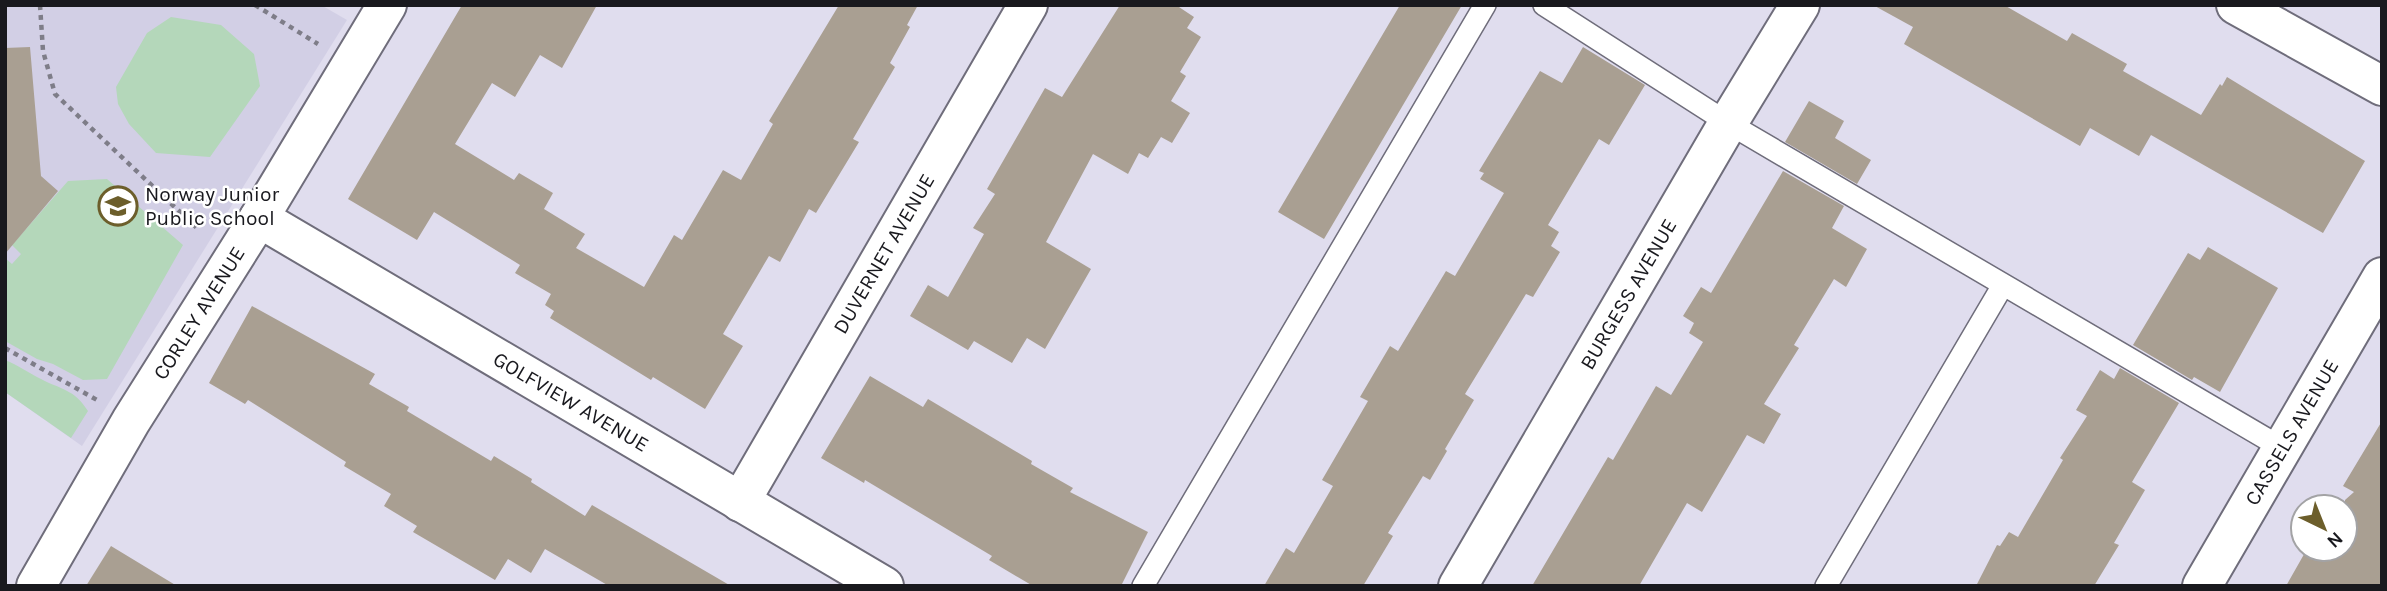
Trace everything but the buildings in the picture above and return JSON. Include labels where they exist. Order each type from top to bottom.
[{"type":"street","name":"CORLEY AVENUE","points":[[36,586],[131,421],[259,218],[387,5]]},
{"type":"street","name":"DUVERNET AVENUE","points":[[740,502],[1028,5]]},
{"type":"street","name":"BURGESS AVENUE","points":[[1458,586],[1728,122],[1800,5]]},
{"type":"street","points":[[2235,5],[2382,86]]},
{"type":"street","name":"GOLFVIEW AVENUE","points":[[259,218],[884,586]]},
{"type":"street","name":"CASSELS AVENUE","points":[[2202,586],[2382,277]]},
{"type":"lane","points":[[1143,586],[1485,5]]},
{"type":"lane","points":[[1544,5],[1728,122],[2282,448]]},
{"type":"lane","points":[[1826,586],[2003,285]]},
{"type":"path","points":[[40,5],[43,51],[55,94],[199,230]]},
{"type":"path","points":[[255,5],[325,48]]},
{"type":"path","points":[[5,348],[101,403]]},
{"type":"shaded area","name":"Norway Junior Public School","points":[[5,5],[321,5],[347,20],[82,446],[5,392]]},
{"type":"green space","points":[[171,17],[221,25],[254,54],[260,86],[210,157],[156,153],[129,124],[118,104],[116,87],[147,33]]},
{"type":"green space","points":[[107,179],[183,245],[107,379],[83,380],[5,341],[5,258],[12,264],[21,254],[12,245],[68,181]]},
{"type":"green space","points":[[5,360],[78,398],[88,411],[71,438],[5,392]]},
{"type":"place","name":"Norway Junior Public School","points":[[118,206]]}]
